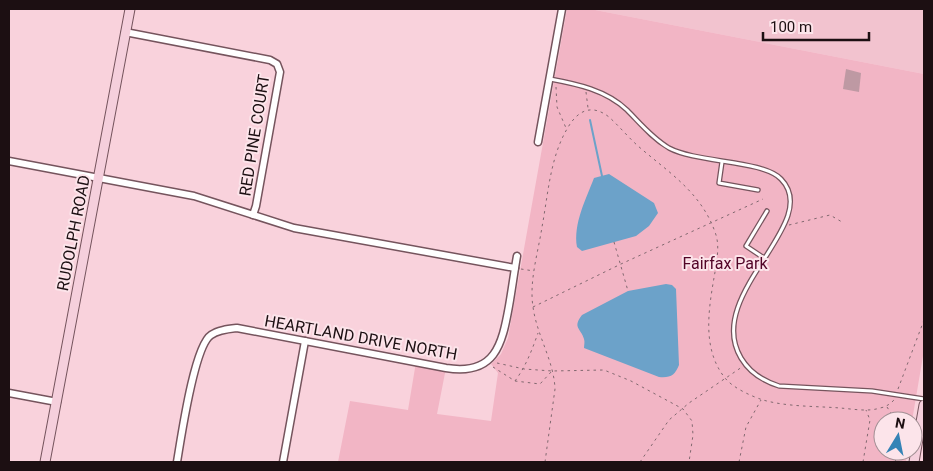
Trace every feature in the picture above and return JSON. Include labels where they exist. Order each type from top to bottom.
[{"type":"street","name":"RUDOLPH ROAD","points":[[45,462],[130,9]]},
{"type":"street","points":[[538,142],[553,80],[562,9]]},
{"type":"street","name":"RED PINE COURT","points":[[125,32],[270,60],[277,64],[280,72],[256,206],[252,215]]},
{"type":"street","points":[[9,161],[194,196],[294,228],[515,268]]},
{"type":"street","name":"HEARTLAND DRIVE NORTH","points":[[177,462],[194,371],[199,352],[209,336],[221,330],[237,328],[455,369],[474,367],[489,359],[501,343],[517,256]]},
{"type":"street","points":[[283,462],[305,341]]},
{"type":"street","points":[[9,393],[57,402]]},
{"type":"street","points":[[914,462],[924,405]]},
{"type":"lane","points":[[553,80],[586,87],[616,101],[653,136],[670,148],[684,154],[770,170],[788,188],[791,203],[790,212],[784,226],[740,299],[733,319],[732,331],[738,353],[745,364],[761,378],[779,386],[872,391],[924,399]]},
{"type":"lane","points":[[722,162],[719,183],[758,190]]},
{"type":"lane","points":[[764,258],[746,246],[768,211]]},
{"type":"path","points":[[553,80],[557,107],[566,129]]},
{"type":"path","points":[[586,87],[588,109]]},
{"type":"path","points":[[545,462],[555,389],[552,371],[538,332],[533,307],[534,271],[552,170],[566,129],[575,117],[588,109],[602,112],[680,180],[699,200],[715,233],[718,251],[711,297],[709,335],[711,348],[715,360],[726,378],[745,392],[761,399],[788,404],[866,409],[887,406],[894,400],[924,320]]},
{"type":"path","points":[[533,307],[621,264],[763,199]]},
{"type":"path","points":[[784,226],[830,215],[842,222]]},
{"type":"path","points":[[614,242],[628,291]]},
{"type":"path","points":[[515,268],[534,271]]},
{"type":"path","points":[[515,381],[524,369],[538,332]]},
{"type":"path","points":[[497,363],[524,369],[552,371],[604,370],[631,381],[683,408],[692,421],[693,435],[689,462]]},
{"type":"path","points":[[493,367],[515,381],[540,384],[552,371]]},
{"type":"path","points":[[640,462],[669,420],[741,367]]},
{"type":"path","points":[[739,462],[746,427],[761,399]]},
{"type":"path","points":[[887,406],[890,411]]},
{"type":"path","points":[[863,462],[870,420],[866,409]]},
{"type":"shaded area","points":[[590,9],[924,9],[924,74]]},
{"type":"green space","name":"Fairfax Park","points":[[567,9],[590,9],[924,74],[924,350],[914,411],[873,411],[873,461],[906,462],[338,462],[350,401],[408,410],[416,362],[446,368],[437,414],[491,421],[498,373],[491,364],[501,354],[508,338]]},
{"type":"water","points":[[609,174],[654,203],[658,213],[649,226],[636,236],[582,251],[577,247],[576,238],[584,203],[594,178]]},
{"type":"water","points":[[666,284],[672,285],[676,289],[679,365],[672,375],[659,377],[584,348],[583,335],[577,325],[582,315],[628,291]]},
{"type":"building","points":[[846,69],[861,73],[859,92],[843,89]]},
{"type":"waterway","points":[[590,120],[602,176]]}]
